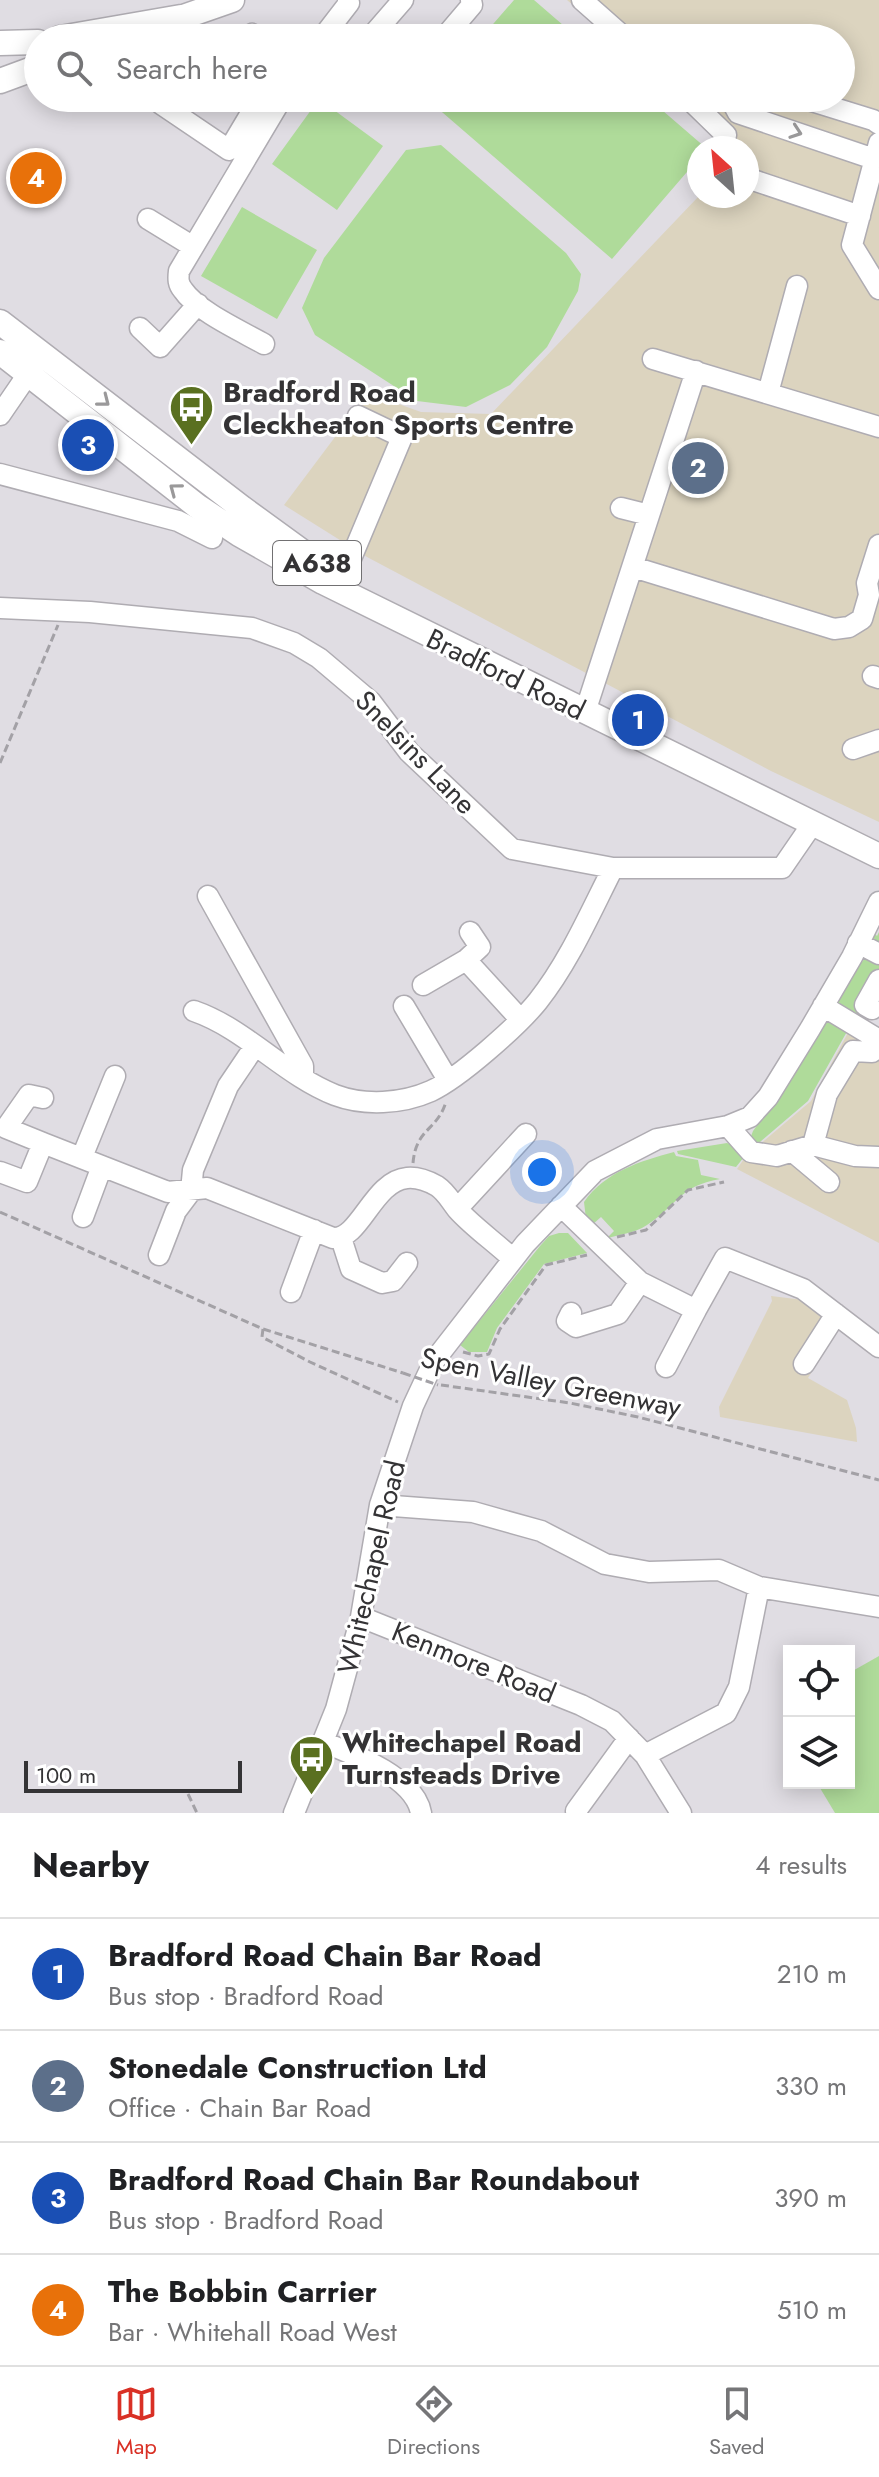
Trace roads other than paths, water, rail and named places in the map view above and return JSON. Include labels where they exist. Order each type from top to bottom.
[{"type":"main road","points":[[163,24],[232,0]]},
{"type":"main road","points":[[141,24],[181,17]]},
{"type":"main road","points":[[0,43],[24,42]]},
{"type":"main road","points":[[0,81],[24,72]]},
{"type":"main road","name":"Bradford Road","points":[[0,322],[34,364],[197,506],[239,534],[392,618],[879,856]]},
{"type":"main road","name":"Bradford Road","points":[[0,352],[34,364],[242,508],[392,618]]},
{"type":"street","points":[[333,24],[349,3],[348,0]]},
{"type":"street","points":[[382,24],[403,0]]},
{"type":"street","points":[[456,24],[472,5],[471,0]]},
{"type":"street","points":[[582,0],[609,24]]},
{"type":"street","points":[[173,112],[229,150],[252,112]]},
{"type":"street","points":[[264,344],[198,304],[178,282],[179,271],[192,246],[273,112]]},
{"type":"street","points":[[702,112],[726,136]]},
{"type":"street","points":[[737,112],[877,151],[852,245],[879,289]]},
{"type":"street","points":[[847,112],[879,124]]},
{"type":"street","points":[[759,182],[860,216]]},
{"type":"street","points":[[148,219],[192,246]]},
{"type":"street","points":[[768,393],[797,286]]},
{"type":"street","points":[[140,328],[160,347],[198,304]]},
{"type":"street","points":[[653,359],[879,427]]},
{"type":"street","points":[[0,415],[34,364]]},
{"type":"street","points":[[585,712],[696,371]]},
{"type":"street","points":[[342,580],[402,437],[358,416]]},
{"type":"street","points":[[0,474],[178,521],[212,538]]},
{"type":"street","points":[[621,508],[649,515]]},
{"type":"street","points":[[633,567],[834,629],[849,627],[862,619],[869,595],[867,583],[879,545]]},
{"type":"street","name":"Snelsins Lane","points":[[0,608],[252,628],[294,643],[319,658],[371,702],[409,752],[512,849],[613,868],[782,868],[813,823]]},
{"type":"street","points":[[853,749],[879,740]]},
{"type":"street","points":[[194,1011],[216,1018],[330,1093],[367,1103],[430,1092],[500,1039],[538,1001],[567,957],[613,868]]},
{"type":"street","points":[[208,896],[303,1066],[303,1077]]},
{"type":"street","name":"Whitechapel Road","points":[[294,1813],[336,1709],[361,1617],[380,1505],[413,1406],[434,1361],[513,1259],[595,1171],[657,1139],[728,1126],[750,1117],[768,1097],[823,1006],[879,902]]},
{"type":"street","points":[[423,985],[466,960],[480,947],[470,932]]},
{"type":"street","points":[[858,943],[879,954]]},
{"type":"street","points":[[466,960],[520,1019]]},
{"type":"street","points":[[872,1009],[865,1005],[879,980]]},
{"type":"street","points":[[404,1006],[444,1082]]},
{"type":"street","points":[[823,1006],[875,1046]]},
{"type":"street","points":[[159,1255],[176,1211],[191,1191],[193,1170],[228,1086],[255,1046]]},
{"type":"street","points":[[813,1145],[827,1094],[853,1051],[875,1046]]},
{"type":"street","points":[[82,1157],[115,1076]]},
{"type":"street","points":[[43,1098],[29,1095],[6,1128],[168,1192],[207,1188],[341,1238],[348,1234],[370,1204],[390,1184],[406,1178],[422,1179],[449,1196],[457,1209],[513,1259]]},
{"type":"street","points":[[728,1126],[751,1152],[777,1156],[813,1145],[855,1156],[879,1157]]},
{"type":"street","points":[[457,1209],[526,1134]]},
{"type":"street","points":[[0,1172],[27,1182],[43,1143]]},
{"type":"street","points":[[792,1151],[829,1182]]},
{"type":"street","points":[[83,1217],[102,1166]]},
{"type":"street","points":[[561,1206],[640,1282],[696,1310]]},
{"type":"street","points":[[291,1292],[314,1230]]},
{"type":"street","points":[[341,1238],[351,1269],[382,1283],[393,1281],[407,1263]]},
{"type":"street","points":[[666,1367],[725,1258],[803,1289],[879,1347]]},
{"type":"street","points":[[571,1313],[567,1321],[576,1327],[618,1314],[640,1282]]},
{"type":"street","points":[[804,1364],[836,1314]]},
{"type":"street","points":[[380,1505],[473,1512],[541,1531],[605,1564],[649,1572],[719,1570],[759,1587],[879,1607]]},
{"type":"street","points":[[645,1755],[726,1713],[739,1687],[759,1587]]},
{"type":"street","name":"Kenmore Road","points":[[361,1617],[581,1705],[612,1721],[645,1755],[681,1813]]},
{"type":"street","points":[[576,1811],[629,1738]]},
{"type":"street","points":[[323,1742],[365,1758],[398,1780],[420,1805],[421,1813]]},
{"type":"place","name":"The Bobbin Carrier","points":[[36,178]]},
{"type":"place","name":"Bradford Road Chain Bar Roundabout","points":[[88,445]]},
{"type":"place","name":"Bradford Road Cleckheaton Sports Centre","points":[[192,447]]},
{"type":"place","name":"Stonedale Construction Ltd","points":[[698,468]]},
{"type":"place","name":"Bradford Road Chain Bar Road","points":[[638,720]]},
{"type":"place","name":"Whitechapel Road Turnsteads Drive","points":[[311,1797]]}]
